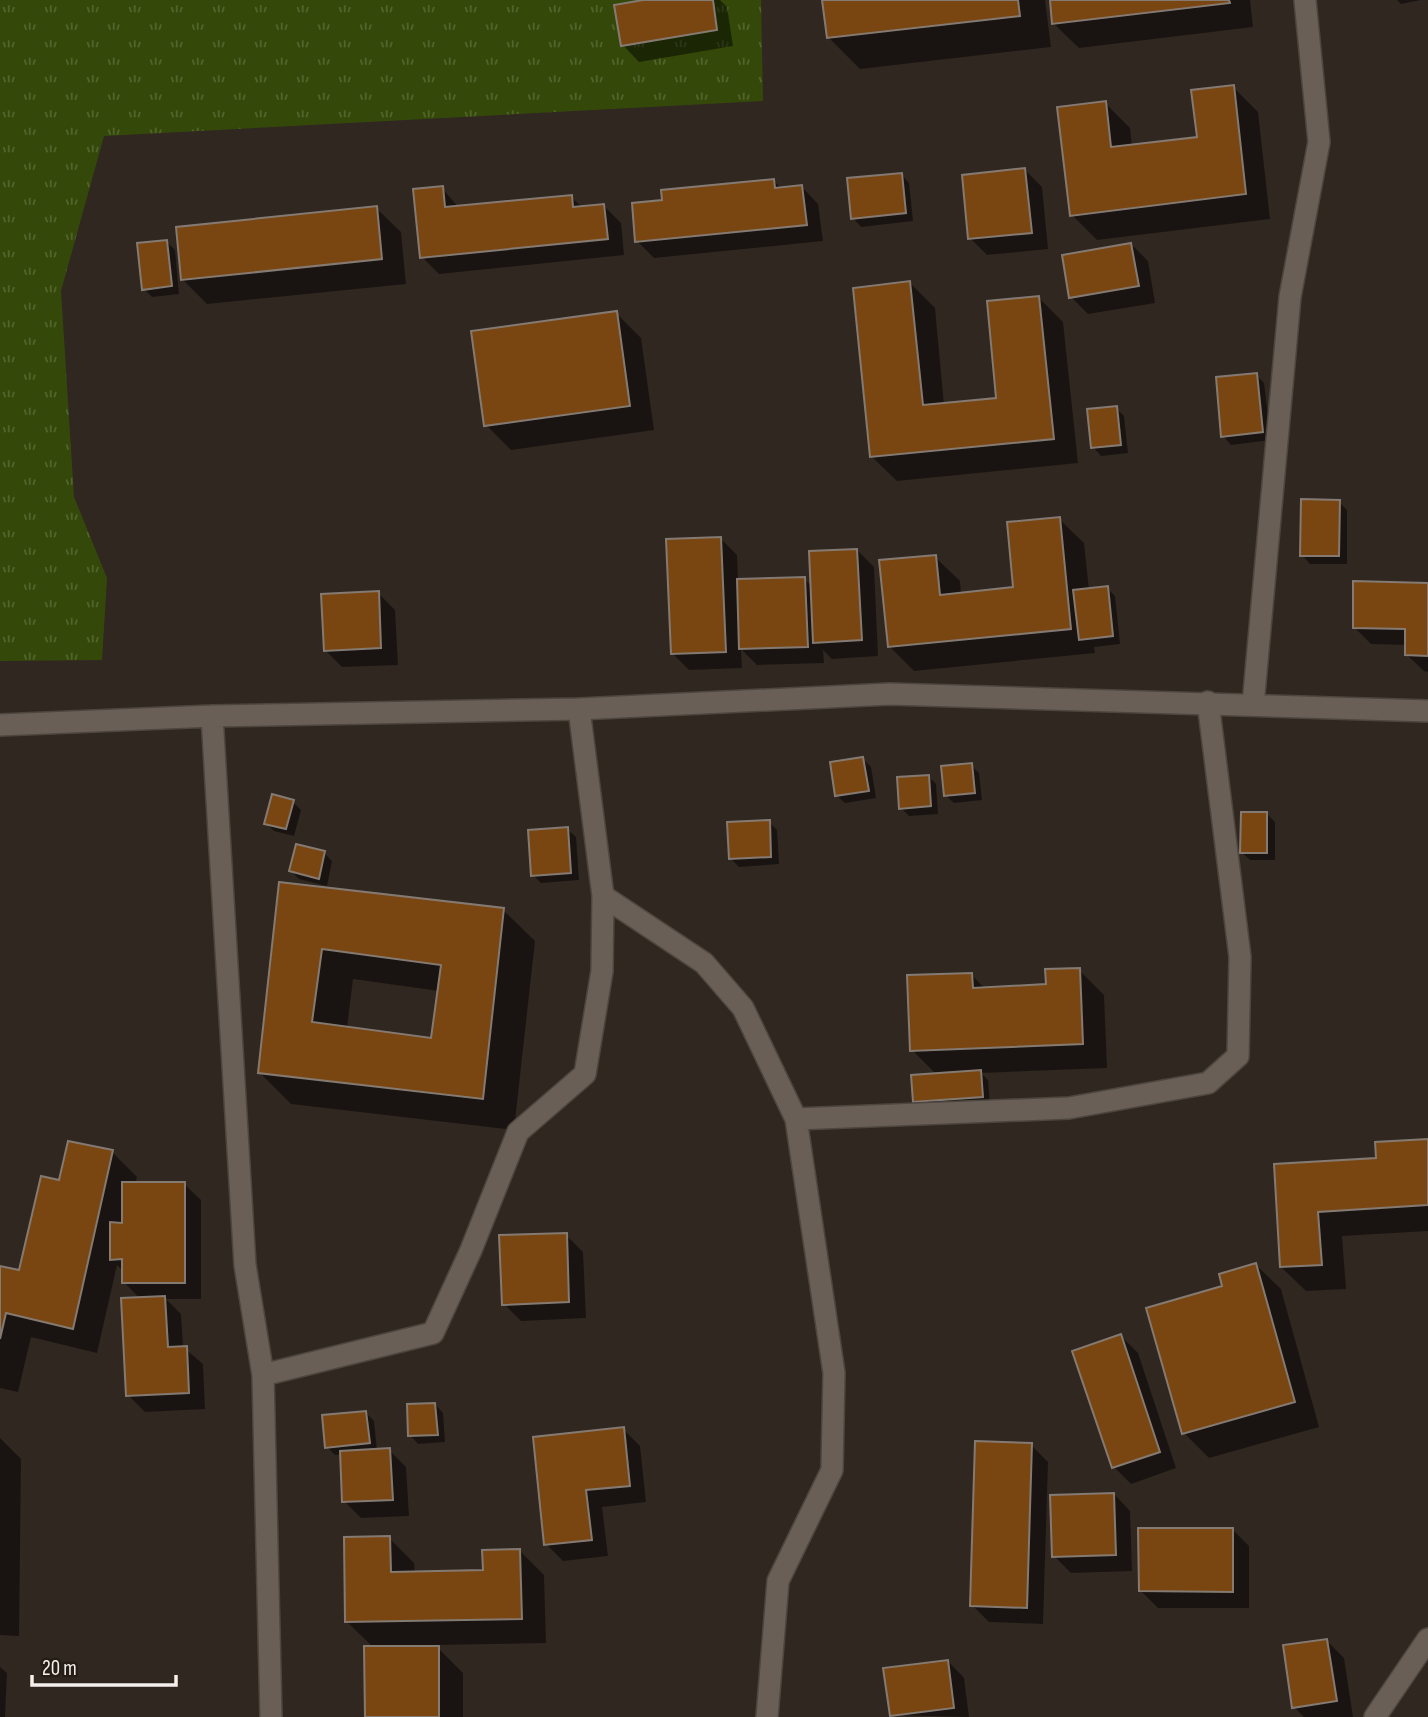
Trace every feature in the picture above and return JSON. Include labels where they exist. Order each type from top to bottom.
[{"type":"street","points":[[1252,705],[1290,297],[1319,142],[1305,0]]},
{"type":"street","points":[[0,725],[212,716],[579,709],[890,694],[1428,711]]},
{"type":"street","points":[[796,1119],[1069,1108],[1208,1083],[1238,1056],[1240,957],[1208,702]]},
{"type":"street","points":[[262,1376],[433,1333],[471,1250],[518,1132],[585,1074],[602,971],[603,896],[579,709]]},
{"type":"street","points":[[212,716],[245,1265],[262,1376],[271,1717]]},
{"type":"street","points":[[603,896],[704,963],[712,972],[743,1008],[796,1119],[834,1373],[832,1470],[778,1581],[767,1717]]},
{"type":"street","points":[[1375,1717],[1428,1639]]},
{"type":"green space","points":[[0,0],[761,0],[763,101],[104,136],[61,291],[74,497],[107,578],[102,660],[0,661]]},
{"type":"building","points":[[643,0],[713,0],[717,30],[621,46],[614,5]]},
{"type":"building","points":[[822,0],[1018,0],[1020,16],[827,38]]},
{"type":"building","points":[[1050,0],[1229,0],[1230,3],[1052,24]]},
{"type":"building","points":[[1234,85],[1246,194],[1070,216],[1057,107],[1106,101],[1111,147],[1197,137],[1191,90]]},
{"type":"building","points":[[1025,168],[1032,233],[968,239],[962,175]]},
{"type":"building","points":[[902,173],[906,213],[851,219],[847,178]]},
{"type":"building","points":[[774,179],[775,188],[802,185],[807,225],[635,242],[632,203],[662,200],[661,190]]},
{"type":"building","points":[[443,186],[445,207],[572,195],[573,207],[604,204],[608,239],[420,258],[413,189]]},
{"type":"building","points":[[377,206],[382,259],[181,280],[176,227]]},
{"type":"building","points":[[167,240],[172,286],[142,290],[137,243]]},
{"type":"building","points":[[1131,243],[1139,286],[1069,298],[1062,255]]},
{"type":"building","points":[[910,281],[923,405],[996,398],[987,301],[1039,296],[1054,439],[870,457],[853,288]]},
{"type":"building","points":[[617,311],[630,406],[484,426],[471,331]]},
{"type":"building","points":[[1257,373],[1263,432],[1221,437],[1216,377]]},
{"type":"building","points":[[1117,406],[1121,445],[1091,448],[1087,409]]},
{"type":"building","points":[[1301,499],[1340,500],[1339,556],[1300,556]]},
{"type":"building","points":[[1060,517],[1071,629],[888,647],[879,560],[936,555],[940,595],[1013,587],[1007,522]]},
{"type":"building","points":[[721,537],[726,652],[671,654],[666,539]]},
{"type":"building","points":[[857,549],[862,640],[813,643],[809,551]]},
{"type":"building","points":[[805,577],[808,647],[739,649],[737,579]]},
{"type":"building","points":[[1353,581],[1428,583],[1428,656],[1405,655],[1405,629],[1353,628]]},
{"type":"building","points":[[1108,586],[1113,636],[1079,640],[1073,590]]},
{"type":"building","points":[[379,591],[381,648],[324,651],[321,594]]},
{"type":"building","points":[[863,757],[869,791],[835,796],[830,762]]},
{"type":"building","points":[[972,763],[975,793],[944,796],[941,766]]},
{"type":"building","points":[[929,775],[931,806],[899,809],[897,777]]},
{"type":"building","points":[[272,794],[294,800],[286,829],[264,824]]},
{"type":"building","points":[[1241,812],[1267,812],[1267,853],[1240,853]]},
{"type":"building","points":[[770,820],[771,857],[729,859],[727,822]]},
{"type":"building","points":[[568,827],[571,873],[531,876],[528,830]]},
{"type":"building","points":[[296,844],[325,851],[319,879],[289,871]]},
{"type":"building","points":[[279,882],[504,908],[483,1099],[258,1073]],"holes":[[[322,949],[441,965],[431,1038],[312,1022]]]},
{"type":"building","points":[[1080,968],[1083,1044],[910,1051],[907,975],[972,973],[973,988],[1046,984],[1045,969]]},
{"type":"building","points":[[981,1070],[983,1097],[913,1102],[911,1075]]},
{"type":"building","points":[[1428,1139],[1428,1205],[1318,1212],[1322,1265],[1280,1267],[1274,1164],[1376,1158],[1375,1142]]},
{"type":"building","points":[[68,1141],[113,1150],[73,1329],[6,1313],[0,1339],[0,1266],[19,1270],[41,1176],[59,1180]]},
{"type":"building","points":[[122,1182],[185,1182],[185,1283],[122,1283],[122,1259],[110,1260],[110,1222],[122,1223]]},
{"type":"building","points":[[567,1233],[569,1302],[502,1305],[499,1235]]},
{"type":"building","points":[[1256,1263],[1295,1402],[1182,1434],[1146,1308],[1222,1286],[1219,1274]]},
{"type":"building","points":[[165,1296],[168,1347],[187,1346],[189,1393],[126,1396],[121,1298]]},
{"type":"building","points":[[1121,1334],[1160,1452],[1112,1468],[1072,1351]]},
{"type":"building","points":[[435,1403],[438,1435],[408,1436],[407,1404]]},
{"type":"building","points":[[366,1411],[370,1443],[325,1448],[322,1415]]},
{"type":"building","points":[[624,1427],[630,1486],[586,1490],[592,1540],[544,1545],[533,1437]]},
{"type":"building","points":[[975,1441],[1032,1443],[1027,1608],[970,1606]]},
{"type":"building","points":[[390,1448],[393,1500],[342,1502],[340,1451]]},
{"type":"building","points":[[1114,1493],[1116,1555],[1052,1557],[1050,1495]]},
{"type":"building","points":[[1138,1528],[1233,1528],[1233,1592],[1139,1591]]},
{"type":"building","points":[[390,1536],[391,1572],[483,1570],[482,1550],[520,1549],[522,1619],[345,1622],[344,1537]]},
{"type":"building","points":[[1327,1639],[1337,1701],[1292,1708],[1283,1645]]},
{"type":"building","points":[[364,1646],[439,1646],[439,1717],[365,1717]]},
{"type":"building","points":[[948,1660],[954,1708],[890,1716],[883,1668]]}]
